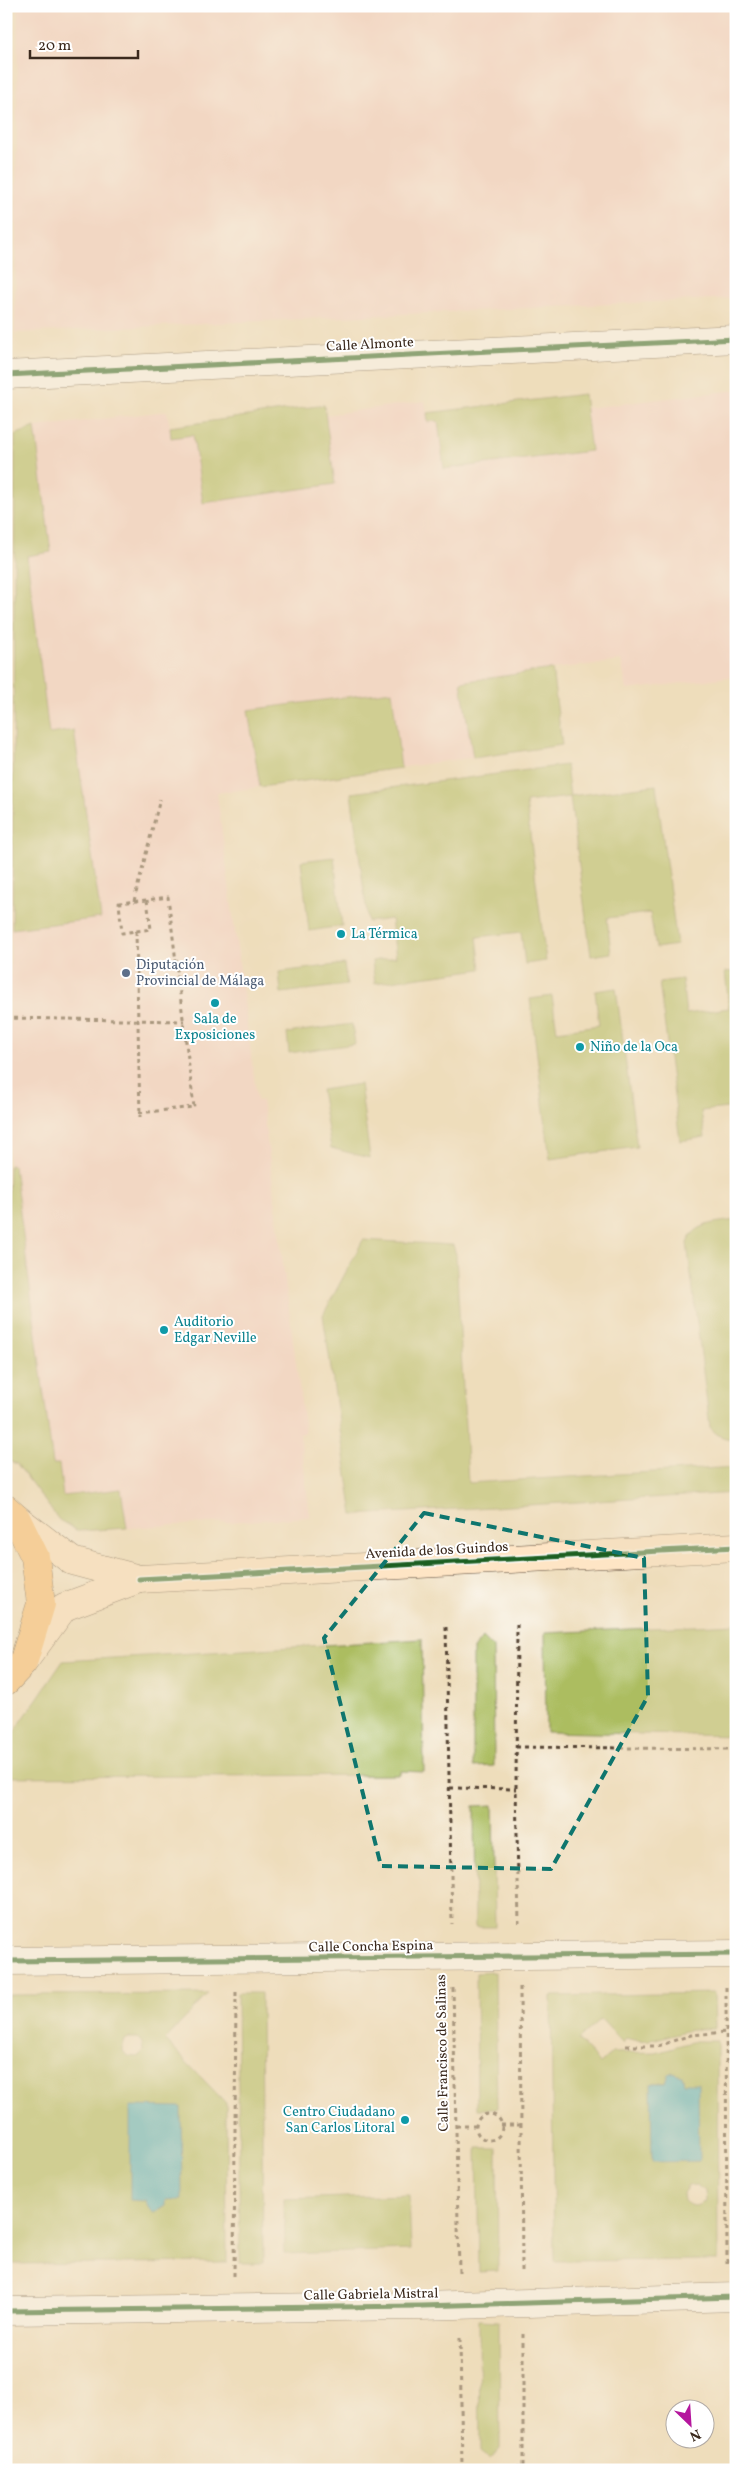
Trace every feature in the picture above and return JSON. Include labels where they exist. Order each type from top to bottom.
[{"type":"main road","name":"Avenida de los Guindos","points":[[11,1514],[72,1561],[139,1579]]},
{"type":"main road","points":[[11,1514],[35,1557],[40,1604],[15,1672]]},
{"type":"main road","name":"Avenida de los Guindos","points":[[15,1672],[64,1607],[139,1579],[736,1546]]},
{"type":"street","name":"Calle Almonte","points":[[6,375],[736,339]]},
{"type":"street","name":"Calle Concha Espina","points":[[6,1961],[731,1954]]},
{"type":"street","name":"Calle Gabriela Mistral","points":[[6,2311],[459,2304],[733,2297]]},
{"type":"path","points":[[134,901],[160,799]]},
{"type":"path","points":[[136,931],[139,1115],[194,1107],[168,897],[119,903],[122,933],[136,931],[151,929],[147,900]]},
{"type":"path","points":[[6,1018],[184,1021]]},
{"type":"path","points":[[517,1624],[516,1789],[520,1957],[523,2302]]},
{"type":"path","points":[[516,1747],[736,1749]]},
{"type":"path","points":[[449,1788],[516,1789]]},
{"type":"path","points":[[731,1954],[726,2032],[726,2250],[733,2297]]},
{"type":"path","points":[[229,1960],[237,1996],[234,2263],[236,2308]]},
{"type":"path","points":[[626,2046],[658,2046],[690,2035],[726,2032]]},
{"type":"path","points":[[490,2114],[500,2118],[502,2128],[497,2137],[487,2140],[481,2138],[476,2126],[478,2119],[490,2114]]},
{"type":"path","points":[[501,2125],[521,2126]]},
{"type":"path","points":[[456,2126],[476,2126]]},
{"type":"highlighted area","points":[[424,1513],[644,1558],[648,1696],[551,1869],[381,1866],[324,1638]]},
{"type":"shaded area","points":[[18,6],[736,6],[736,298],[15,333]]},
{"type":"shaded area","name":"Diputación Provincial de Málaga","points":[[736,390],[736,676],[627,690],[621,661],[552,669],[562,745],[217,793],[257,1101],[262,1101],[305,1433],[300,1434],[310,1517],[78,1531],[59,1520],[17,1464],[6,1460],[15,435],[35,427],[167,411],[170,427],[324,405],[326,415],[425,401],[427,413],[584,394],[586,408]]},
{"type":"green space","points":[[584,394],[591,451],[444,469],[438,421],[428,422],[427,413]]},
{"type":"green space","points":[[324,405],[335,484],[203,503],[193,435],[171,438],[170,427]]},
{"type":"green space","points":[[35,427],[51,552],[27,556],[49,734],[74,730],[101,918],[12,929],[15,435]]},
{"type":"green space","points":[[552,669],[562,745],[473,758],[461,682]]},
{"type":"green space","points":[[392,691],[401,768],[260,787],[248,710]]},
{"type":"green space","points":[[566,765],[570,796],[656,785],[677,945],[656,948],[650,913],[607,918],[611,953],[591,956],[570,797],[526,802],[546,961],[525,964],[521,932],[477,937],[481,969],[375,983],[372,961],[396,957],[391,919],[368,922],[351,793]]},
{"type":"green space","points":[[334,857],[342,926],[309,931],[301,861]]},
{"type":"green space","points":[[344,964],[347,985],[281,993],[279,972]]},
{"type":"green space","points":[[736,971],[736,1107],[701,1111],[705,1137],[680,1141],[659,982],[682,979],[686,1014],[729,1008],[725,972]]},
{"type":"green space","points":[[616,988],[637,1147],[550,1159],[530,999],[552,996],[557,1031],[599,1025],[595,991]]},
{"type":"green space","points":[[352,1024],[355,1044],[289,1053],[287,1033]]},
{"type":"green space","points":[[360,1084],[370,1158],[331,1148],[321,1090]]},
{"type":"green space","points":[[9,1165],[14,1166],[53,1464],[59,1464],[63,1496],[121,1489],[127,1528],[78,1531],[59,1520],[17,1464],[6,1460],[6,1276]]},
{"type":"green space","points":[[736,1220],[736,1439],[721,1436],[710,1427],[687,1243],[691,1236],[701,1227]]},
{"type":"green space","points":[[363,1240],[453,1245],[456,1254],[468,1483],[736,1467],[736,1493],[353,1515],[323,1315]]},
{"type":"green space","points":[[736,1624],[736,1736],[546,1732],[545,1633]]},
{"type":"green space","points":[[483,1638],[493,1648],[494,1766],[473,1767],[473,1649]]},
{"type":"green space","points":[[422,1639],[424,1772],[400,1771],[400,1775],[7,1777],[6,1748],[10,1738],[63,1661]]},
{"type":"green space","points":[[493,1805],[495,1927],[475,1927],[474,1806]]},
{"type":"green space","points":[[495,1972],[497,2109],[477,2109],[476,1973]]},
{"type":"green space","points":[[731,1992],[736,1992],[736,2259],[734,2259]]},
{"type":"green space","points":[[237,1993],[261,1993],[263,2263],[240,2263]]},
{"type":"green space","points":[[714,1993],[715,2028],[691,2030],[643,2041],[626,2038],[623,2043],[601,2019],[578,2040],[600,2063],[612,2053],[656,2052],[695,2041],[717,2041],[718,2260],[554,2261],[551,1996]],"holes":[[[673,2072],[682,2075],[684,2083],[665,2083]],[[697,2185],[704,2191],[705,2201],[699,2205],[692,2206],[684,2201],[683,2193],[688,2186]]]},
{"type":"green space","points":[[208,1994],[165,2040],[226,2103],[227,2262],[9,2264],[7,1995]],"holes":[[[128,2038],[138,2038],[142,2043],[143,2052],[137,2057],[127,2056],[123,2051],[123,2042]]]},
{"type":"green space","points":[[477,2148],[497,2148],[498,2271],[479,2272]]},
{"type":"green space","points":[[409,2195],[411,2250],[285,2254],[284,2199]]},
{"type":"green space","points":[[479,2320],[499,2321],[500,2449],[490,2460],[480,2452]]},
{"type":"water","points":[[673,2072],[682,2075],[684,2083],[698,2083],[699,2161],[652,2162],[651,2083],[665,2083],[668,2074]]},
{"type":"water","points":[[130,2106],[181,2107],[182,2199],[166,2200],[166,2206],[154,2213],[149,2209],[145,2201],[130,2200]]},
{"type":"cycle path","points":[[6,375],[736,339]]},
{"type":"cycle path","points":[[139,1579],[736,1547]]},
{"type":"cycle path","points":[[6,1961],[736,1954]]},
{"type":"cycle path","points":[[6,2311],[421,2306],[736,2297]]},
{"type":"place","name":"La Térmica","points":[[341,934]]},
{"type":"place","name":"Diputación Provincial de Málaga","points":[[126,973]]},
{"type":"place","name":"Sala de Exposiciones","points":[[215,1003]]},
{"type":"place","name":"Niño de la Oca","points":[[580,1047]]},
{"type":"place","name":"Auditorio Edgar Neville","points":[[164,1330]]},
{"type":"place","name":"Centro Ciudadano San Carlos Litoral","points":[[405,2120]]}]
